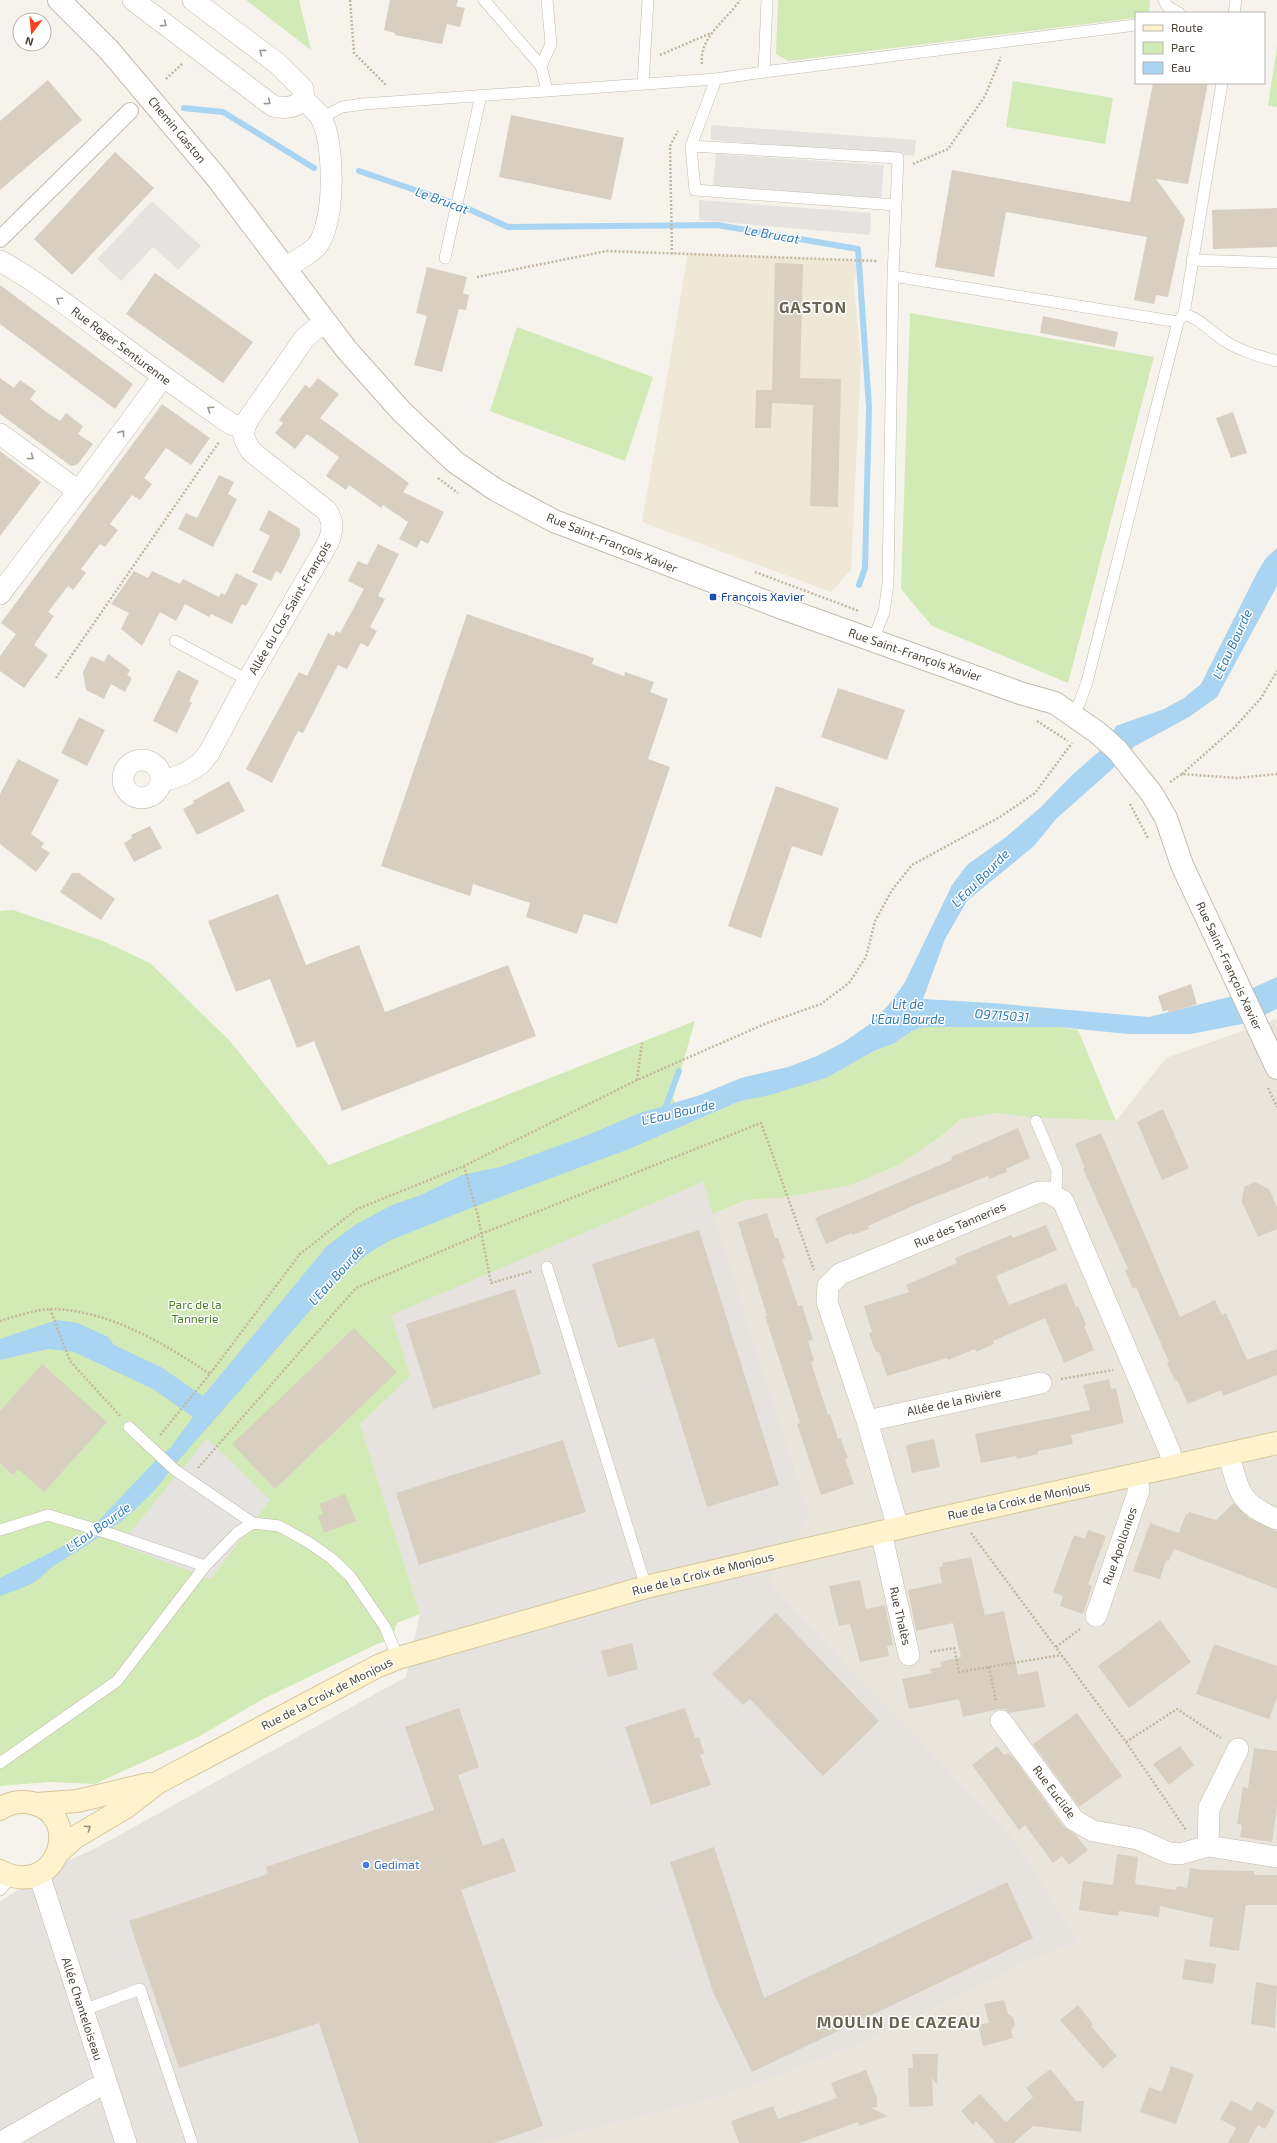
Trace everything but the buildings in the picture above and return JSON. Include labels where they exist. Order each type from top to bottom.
[{"type":"main road","name":"Rue de la Croix de Monjous","points":[[38,1874],[53,1863],[58,1853],[74,1838],[126,1807],[156,1783],[378,1666],[398,1658],[646,1587],[958,1514],[1277,1444]]},
{"type":"main road","name":"Rue de la Croix de Monjous","points":[[0,1809],[12,1803],[25,1801],[37,1804],[77,1801],[156,1783]]},
{"type":"main road","points":[[37,1804],[54,1816],[58,1821],[60,1834],[58,1853]]},
{"type":"main road","points":[[4,1879],[23,1878],[38,1874]]},
{"type":"street","name":"Chemin Gaston","points":[[59,0],[109,50],[148,94],[217,178],[286,268]]},
{"type":"street","points":[[133,0],[273,106],[289,107],[297,105],[304,100]]},
{"type":"street","points":[[193,0],[282,68],[303,89],[304,100],[321,118],[330,151],[332,182],[324,228],[316,246],[286,268]]},
{"type":"street","points":[[0,239],[130,111]]},
{"type":"street","name":"Rue Roger Senturenne","points":[[0,261],[18,271],[67,305],[163,377],[238,426]]},
{"type":"street","name":"Rue Saint-François Xavier","points":[[286,268],[346,348],[402,412],[455,462],[496,490],[554,521],[785,609],[1020,693],[1055,703],[1072,713],[1086,739]]},
{"type":"street","points":[[238,426],[304,339],[325,321]]},
{"type":"street","points":[[0,594],[163,377]]},
{"type":"street","name":"Allée du Clos Saint-François","points":[[161,779],[170,779],[184,774],[200,764],[209,753],[248,680],[328,543],[332,532],[333,520],[327,511],[252,452],[244,441],[238,426]]},
{"type":"street","points":[[0,434],[78,491]]},
{"type":"street","name":"Rue Saint-François Xavier","points":[[1020,693],[1086,739],[1116,750],[1130,775],[1166,818],[1182,865],[1277,1068]]},
{"type":"street","name":"Rue des Tanneries","points":[[828,1286],[840,1274],[1040,1192],[1048,1192],[1056,1196]]},
{"type":"street","points":[[1056,1196],[1063,1201],[1067,1210],[1132,1366],[1170,1452],[1173,1466]]},
{"type":"street","points":[[828,1286],[828,1302],[867,1421],[889,1530]]},
{"type":"street","name":"Allée de la Rivière","points":[[867,1421],[1041,1383]]},
{"type":"street","points":[[1229,1455],[1239,1492],[1258,1511],[1277,1519]]},
{"type":"street","name":"Rue Apollonios","points":[[1096,1616],[1139,1490],[1136,1476]]},
{"type":"street","name":"Rue Thalès","points":[[889,1530],[909,1655]]},
{"type":"street","name":"Rue Euclide","points":[[1001,1721],[1074,1820],[1083,1827],[1093,1831],[1138,1839],[1169,1853],[1180,1854],[1208,1846],[1277,1858]]},
{"type":"street","points":[[1208,1846],[1209,1808],[1238,1749]]},
{"type":"street","name":"Allée Chanteloiseau","points":[[38,1874],[84,2010],[126,2143]]},
{"type":"street","points":[[0,2143],[106,2082]]},
{"type":"lane","points":[[484,0],[541,66],[547,91]]},
{"type":"lane","points":[[541,66],[551,44],[547,0]]},
{"type":"lane","points":[[643,84],[648,0]]},
{"type":"lane","points":[[764,72],[767,0]]},
{"type":"lane","points":[[1164,0],[1167,6],[1177,12]]},
{"type":"lane","points":[[1234,12],[1236,0]]},
{"type":"lane","points":[[321,118],[342,107],[481,95],[716,79],[1135,25]]},
{"type":"lane","points":[[716,79],[691,146],[695,190],[896,205]]},
{"type":"lane","points":[[1072,713],[1079,704],[1087,682],[1181,318],[1222,84]]},
{"type":"lane","points":[[445,258],[481,95]]},
{"type":"lane","points":[[691,146],[898,158],[893,276],[888,584],[881,619],[873,640]]},
{"type":"lane","points":[[1192,260],[1277,263]]},
{"type":"lane","points":[[893,276],[1181,318],[1196,318],[1224,341],[1246,351],[1277,361]]},
{"type":"lane","points":[[175,641],[248,680]]},
{"type":"lane","points":[[1036,1121],[1057,1170],[1056,1196]]},
{"type":"lane","points":[[547,1267],[646,1587]]},
{"type":"lane","points":[[129,1427],[175,1470],[253,1522],[279,1526],[308,1542],[331,1558],[350,1576],[385,1627],[398,1658]]},
{"type":"lane","points":[[0,1530],[48,1515],[81,1524],[205,1566]]},
{"type":"lane","points":[[0,1763],[117,1681],[205,1566],[237,1533],[253,1522]]},
{"type":"lane","points":[[84,2010],[140,1989],[192,2143]]},
{"type":"path","points":[[350,0],[354,53],[402,101]]},
{"type":"path","points":[[704,79],[701,55],[711,33],[740,0]]},
{"type":"path","points":[[645,62],[711,33]]},
{"type":"path","points":[[897,169],[916,163],[948,149],[985,96],[1007,42]]},
{"type":"path","points":[[477,277],[607,251],[894,262]]},
{"type":"path","points":[[56,678],[238,426]]},
{"type":"path","points":[[754,572],[881,619]]},
{"type":"path","points":[[1167,784],[1182,774],[1234,728],[1261,698],[1277,671]]},
{"type":"path","points":[[152,1448],[210,1374],[300,1254],[357,1209],[464,1166],[637,1080],[767,1023],[821,1004],[849,983],[866,956],[875,921],[892,890],[912,865],[1000,817],[1035,793],[1086,739]]},
{"type":"path","points":[[1182,774],[1237,778],[1277,774]]},
{"type":"path","points":[[637,1080],[642,1043]]},
{"type":"path","points":[[188,1478],[356,1288],[481,1234],[761,1123],[819,1284],[828,1286]]},
{"type":"path","points":[[464,1166],[478,1216],[491,1283],[547,1267]]},
{"type":"path","points":[[0,1321],[50,1309],[101,1316],[168,1346],[210,1374]]},
{"type":"path","points":[[50,1309],[70,1361],[129,1427]]},
{"type":"path","points":[[1041,1383],[1132,1366]]},
{"type":"path","points":[[958,1514],[1126,1742],[1188,1834],[1208,1846]]},
{"type":"path","points":[[1056,1647],[1096,1616]]},
{"type":"path","name":"Rue Thalès","points":[[909,1655],[954,1648],[958,1672],[989,1667]]},
{"type":"path","points":[[1001,1721],[989,1667],[1061,1655]]},
{"type":"path","points":[[1126,1742],[1177,1709],[1238,1749]]},
{"type":"shaded area","points":[[711,125],[916,140],[914,156],[711,140]]},
{"type":"shaded area","points":[[716,154],[884,165],[881,198],[713,186]]},
{"type":"shaded area","points":[[699,200],[871,213],[870,235],[699,220]]},
{"type":"shaded area","points":[[152,201],[201,246],[178,270],[153,247],[121,281],[97,259]]},
{"type":"shaded area","points":[[688,254],[851,260],[858,262],[854,285],[861,360],[851,570],[831,592],[642,522]]},
{"type":"shaded area","points":[[1277,1019],[1277,2143],[539,2143],[734,2093],[864,2043],[1008,1973],[1019,1964],[1080,1942],[1014,1839],[769,1582],[810,1516],[713,1214],[746,1200],[782,1198],[851,1185],[899,1165],[940,1137],[961,1119],[997,1113],[1028,1117],[1116,1121],[1166,1058]]},
{"type":"shaded area","points":[[703,1182],[810,1516],[769,1582],[1014,1839],[1080,1942],[1019,1964],[1008,1973],[864,2043],[734,2093],[539,2143],[0,2143],[0,1902],[39,1874],[94,1849],[406,1677],[420,1614],[360,1424],[409,1376],[390,1315]]},
{"type":"shaded area","points":[[207,1438],[270,1500],[211,1579],[120,1545]]},
{"type":"green space","points":[[246,0],[299,0],[311,50]]},
{"type":"green space","points":[[778,0],[1150,0],[1149,12],[1135,12],[1135,18],[788,61],[776,54]]},
{"type":"green space","points":[[1277,46],[1277,107],[1268,106]]},
{"type":"green space","points":[[1013,81],[1113,98],[1105,144],[1006,127]]},
{"type":"green space","points":[[910,313],[1154,357],[1068,683],[932,626],[901,589]]},
{"type":"green space","points":[[517,327],[653,377],[625,461],[490,411]]},
{"type":"green space","name":"Parc de la Tannerie","points":[[13,910],[103,941],[150,963],[230,1041],[329,1165],[695,1021],[673,1098],[684,1125],[740,1101],[826,1078],[876,1050],[893,1044],[912,1031],[923,1027],[1059,1027],[1078,1030],[1116,1121],[1028,1117],[997,1113],[961,1119],[940,1137],[899,1165],[851,1185],[782,1198],[746,1200],[713,1214],[703,1182],[391,1315],[410,1376],[360,1424],[420,1614],[397,1623],[392,1639],[377,1644],[261,1700],[200,1736],[95,1784],[50,1782],[0,1786],[0,911]]},
{"type":"water","name":"Lit de l'Eau Bourde","points":[[1277,548],[1277,586],[1217,697],[1189,717],[1135,746],[1118,764],[1056,819],[1034,846],[967,901],[945,939],[923,999],[992,1003],[1149,1017],[1237,995],[1277,977],[1277,1009],[1247,1023],[1191,1034],[1128,1034],[1059,1027],[923,1027],[912,1031],[893,1044],[876,1050],[826,1078],[770,1095],[740,1101],[629,1149],[466,1210],[391,1240],[361,1259],[322,1297],[147,1498],[133,1511],[88,1545],[52,1567],[36,1581],[23,1588],[0,1596],[0,1578],[85,1535],[158,1458],[171,1447],[193,1417],[153,1389],[74,1352],[48,1349],[0,1360],[0,1339],[57,1320],[78,1323],[108,1337],[114,1345],[161,1367],[203,1396],[327,1246],[355,1225],[392,1205],[421,1195],[462,1175],[500,1167],[588,1135],[637,1114],[700,1095],[741,1078],[788,1067],[817,1056],[844,1042],[874,1021],[890,1003],[905,982],[952,885],[967,865],[1006,837],[1041,807],[1071,776],[1103,748],[1116,726],[1164,709],[1184,698],[1201,684],[1258,571],[1266,558]]},
{"type":"waterway","name":"Le Brucat","points":[[184,108],[223,112],[314,168]]},
{"type":"waterway","name":"Le Brucat","points":[[359,171],[462,206],[508,227],[717,225],[858,249],[869,407],[865,568],[859,585]]},
{"type":"waterway","name":"Le Brucat","points":[[664,1111],[679,1071]]},
{"type":"place","name":"François Xavier","points":[[713,597]]},
{"type":"place","name":"Gedimat","points":[[366,1865]]},
{"type":"district","name":"GASTON","points":[[813,307]]},
{"type":"district","name":"MOULIN DE CAZEAU","points":[[899,2022]]},
{"type":"water label","name":"L'Eau Bourde","points":[[1232,644]]},
{"type":"water label","name":"L'Eau Bourde","points":[[980,878]]},
{"type":"water label","name":"O9715031","points":[[1002,1015]]},
{"type":"water label","name":"L'Eau Bourde","points":[[678,1112]]},
{"type":"water label","name":"L'Eau Bourde","points":[[336,1275]]},
{"type":"water label","name":"L'Eau Bourde","points":[[98,1527]]}]
